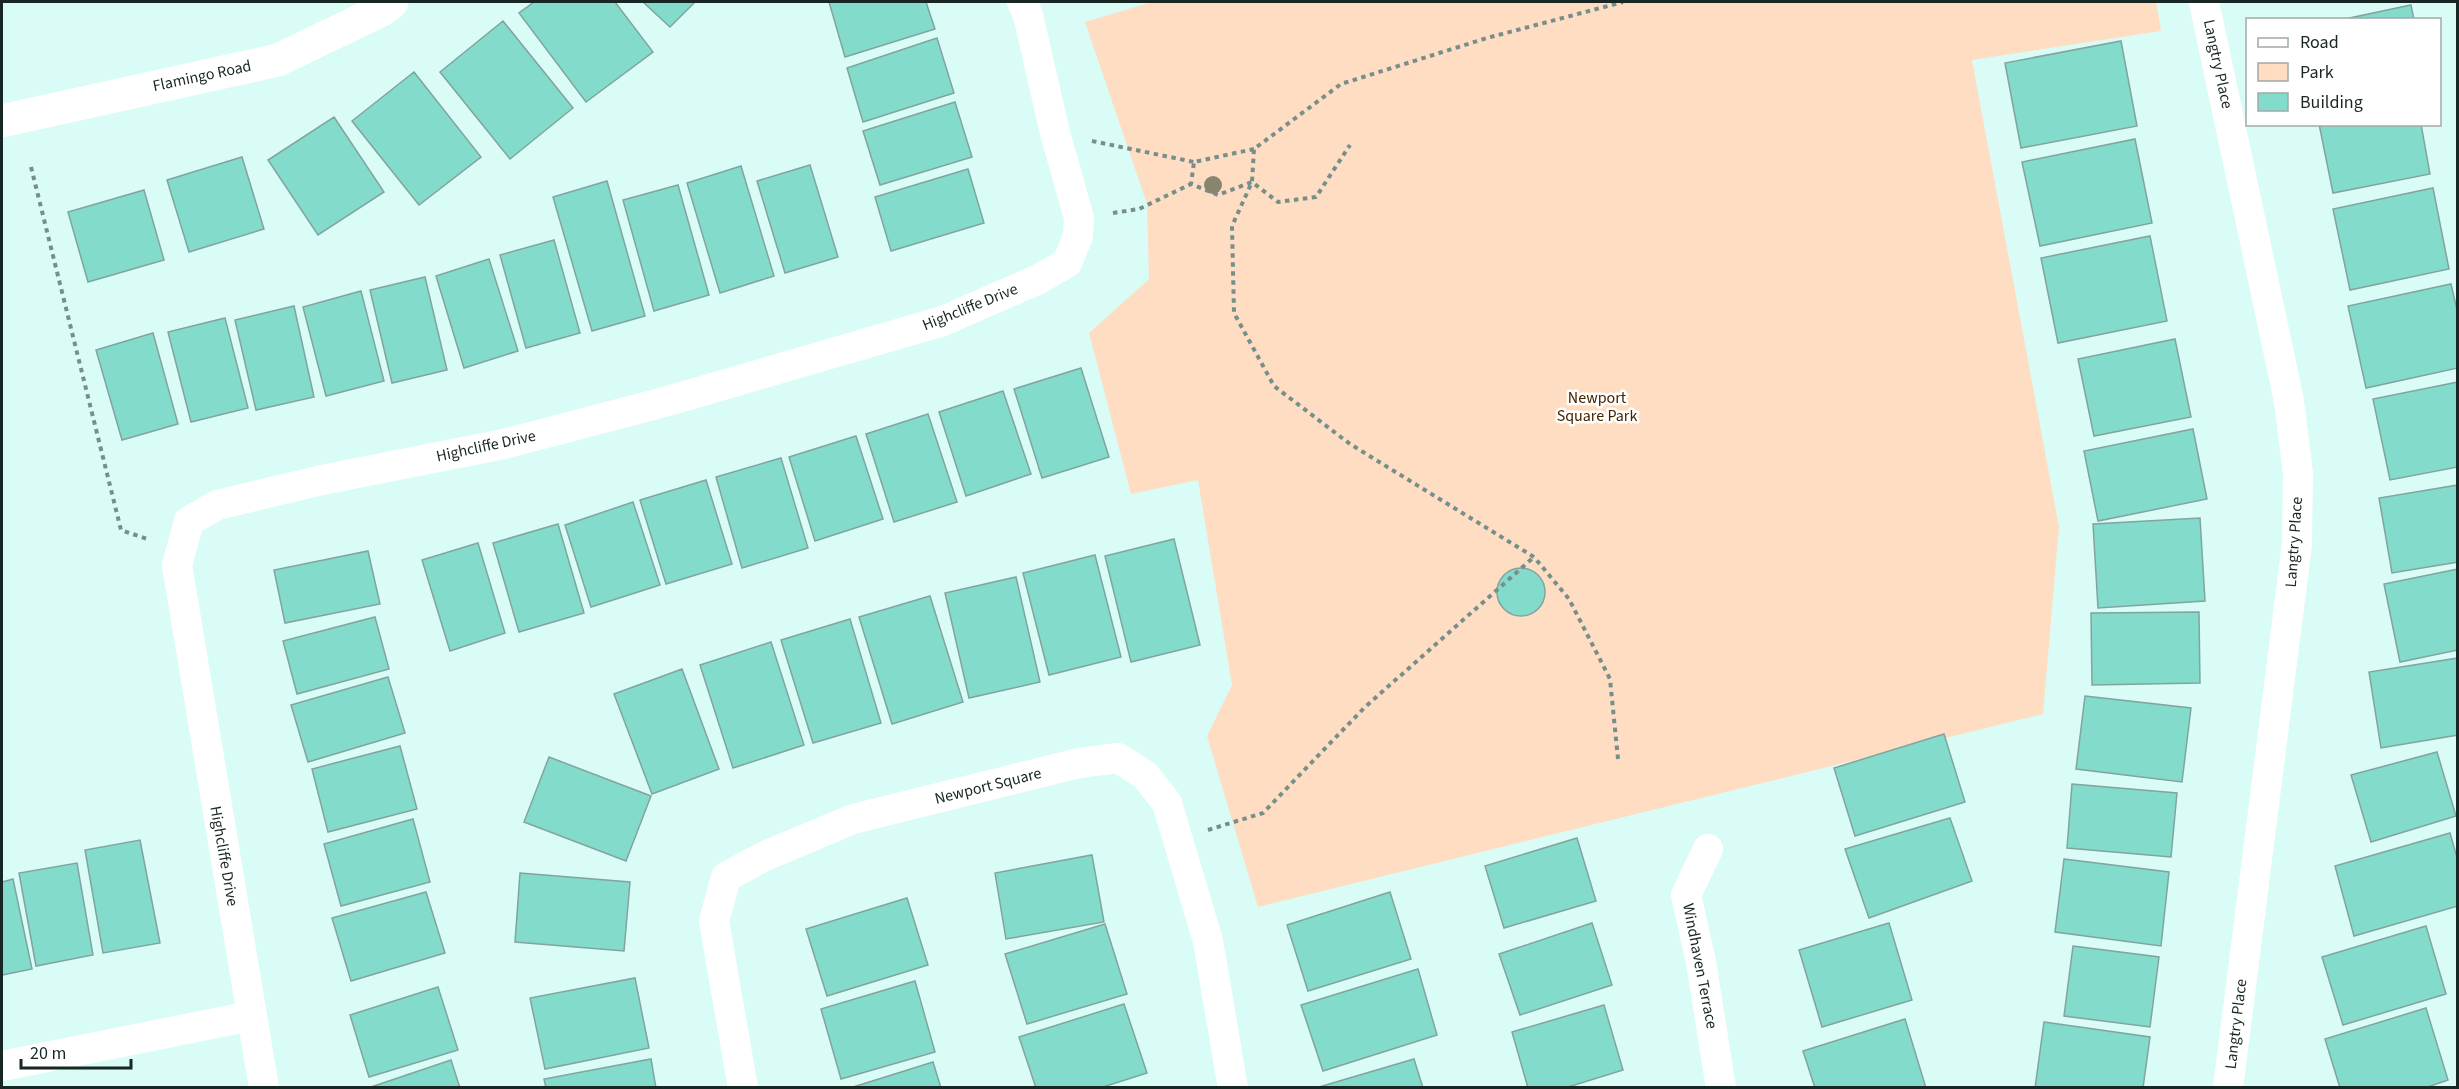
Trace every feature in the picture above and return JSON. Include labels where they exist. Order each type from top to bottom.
[{"type":"street","name":"Flamingo Road","points":[[2,121],[278,60],[380,11],[392,2]]},
{"type":"street","name":"Highcliffe Drive","points":[[264,1088],[177,565],[189,521],[217,505],[322,480],[504,444],[668,401],[943,321],[1039,279],[1067,263],[1078,236],[1079,218],[1055,133],[1028,15],[1022,2]]},
{"type":"street","name":"Langtry Place","points":[[2205,2],[2289,401],[2298,473],[2297,544],[2228,1088]]},
{"type":"street","name":"Newport Square","points":[[743,1088],[714,921],[726,877],[765,856],[853,819],[1079,763],[1118,759],[1145,775],[1167,803],[1176,840],[1208,941],[1233,1088]]},
{"type":"street","name":"Windhaven Terrace","points":[[1708,849],[1686,895],[1701,962],[1721,1088]]},
{"type":"street","points":[[2,1066],[252,1016]]},
{"type":"path","points":[[1055,133],[1194,162],[1254,149],[1341,84],[1487,38],[1623,2]]},
{"type":"path","points":[[1252,182],[1278,202],[1316,197],[1350,145]]},
{"type":"path","points":[[1254,149],[1252,182],[1232,226],[1234,313],[1274,386],[1350,444],[1534,557],[1569,599],[1610,679],[1618,759]]},
{"type":"path","points":[[1191,184],[1194,162]]},
{"type":"path","points":[[31,167],[121,530],[181,551]]},
{"type":"path","points":[[1079,218],[1138,209],[1191,184],[1218,195],[1252,182]]},
{"type":"path","points":[[1176,840],[1263,813],[1364,708],[1534,557]]},
{"type":"green space","name":"Newport Square Park","points":[[1152,2],[2156,2],[2161,31],[1972,60],[2059,527],[2043,714],[1258,907],[1207,736],[1232,685],[1198,480],[1131,494],[1089,333],[1149,279],[1147,204],[1085,22]]},
{"type":"building","points":[[534,2],[615,2],[653,52],[586,102],[519,13]]},
{"type":"building","points":[[643,2],[695,2],[670,27]]},
{"type":"building","points":[[829,2],[926,2],[935,29],[845,57]]},
{"type":"building","points":[[2411,5],[2414,18],[2349,18]]},
{"type":"building","points":[[503,21],[573,108],[510,159],[440,72]]},
{"type":"building","points":[[937,38],[954,93],[863,122],[847,68]]},
{"type":"building","points":[[2121,41],[2137,126],[2021,148],[2005,63]]},
{"type":"building","points":[[414,72],[481,157],[419,205],[352,121]]},
{"type":"building","points":[[955,102],[972,157],[880,185],[863,131]]},
{"type":"building","points":[[334,117],[384,192],[318,235],[268,160]]},
{"type":"building","points":[[2319,126],[2421,126],[2430,174],[2333,193]]},
{"type":"building","points":[[2135,139],[2152,223],[2040,246],[2022,162]]},
{"type":"building","points":[[242,157],[264,229],[189,252],[167,180]]},
{"type":"building","points":[[810,165],[838,257],[785,273],[757,181]]},
{"type":"building","points":[[741,166],[774,276],[720,293],[687,183]]},
{"type":"building","points":[[968,169],[984,223],[891,251],[875,197]]},
{"type":"building","points":[[607,181],[645,316],[592,331],[553,197]]},
{"type":"building","points":[[678,185],[709,295],[654,311],[623,200]]},
{"type":"building","points":[[2433,188],[2449,269],[2350,290],[2333,209]]},
{"type":"building","points":[[144,190],[164,260],[88,282],[68,212]]},
{"type":"building","points":[[2150,236],[2167,321],[2058,343],[2041,258]]},
{"type":"building","points":[[554,240],[580,333],[526,348],[500,255]]},
{"type":"building","points":[[489,259],[518,351],[464,368],[436,276]]},
{"type":"building","points":[[425,277],[447,370],[392,383],[370,290]]},
{"type":"building","points":[[2451,284],[2458,314],[2458,368],[2366,388],[2348,306]]},
{"type":"building","points":[[361,291],[384,381],[326,396],[303,307]]},
{"type":"building","points":[[294,306],[314,397],[256,410],[235,320]]},
{"type":"building","points":[[225,318],[248,408],[191,422],[168,332]]},
{"type":"building","points":[[153,333],[178,424],[122,440],[96,350]]},
{"type":"building","points":[[2175,339],[2191,417],[2094,436],[2078,359]]},
{"type":"building","points":[[1081,368],[1109,457],[1042,478],[1014,389]]},
{"type":"building","points":[[2458,382],[2458,467],[2390,480],[2373,399]]},
{"type":"building","points":[[1003,391],[1031,474],[966,496],[939,412]]},
{"type":"building","points":[[928,414],[957,502],[894,522],[866,434]]},
{"type":"building","points":[[2193,429],[2207,499],[2098,521],[2084,451]]},
{"type":"building","points":[[856,436],[883,519],[815,541],[789,457]]},
{"type":"building","points":[[781,458],[808,548],[742,568],[716,477]]},
{"type":"building","points":[[706,480],[732,564],[666,584],[640,500]]},
{"type":"building","points":[[2458,485],[2458,562],[2392,573],[2379,498]]},
{"type":"building","points":[[633,502],[660,585],[591,607],[565,525]]},
{"type":"building","points":[[2200,518],[2205,601],[2098,608],[2093,524]]},
{"type":"building","points":[[558,524],[584,613],[519,632],[493,543]]},
{"type":"building","points":[[1174,539],[1200,645],[1131,662],[1105,556]]},
{"type":"building","points":[[478,543],[505,633],[450,651],[422,560]]},
{"type":"building","points":[[368,551],[380,604],[285,623],[274,570]]},
{"type":"building","points":[[1095,555],[1121,657],[1049,675],[1023,573]]},
{"type":"building","points":[[1521,568],[1538,575],[1545,592],[1538,609],[1521,616],[1504,609],[1497,592],[1504,575]]},
{"type":"building","points":[[2458,569],[2458,650],[2400,662],[2384,584]]},
{"type":"building","points":[[1016,577],[1040,682],[969,698],[945,593]]},
{"type":"building","points":[[930,596],[963,702],[892,724],[859,617]]},
{"type":"building","points":[[2199,612],[2200,683],[2092,685],[2091,613]]},
{"type":"building","points":[[375,617],[389,669],[297,694],[283,641]]},
{"type":"building","points":[[850,619],[881,723],[813,743],[781,640]]},
{"type":"building","points":[[771,642],[804,745],[733,768],[700,665]]},
{"type":"building","points":[[2458,658],[2458,735],[2381,748],[2369,672]]},
{"type":"building","points":[[682,669],[719,769],[652,794],[614,694]]},
{"type":"building","points":[[388,677],[405,733],[308,762],[291,705]]},
{"type":"building","points":[[2085,696],[2191,708],[2182,782],[2076,769]]},
{"type":"building","points":[[1944,734],[1965,802],[1855,836],[1834,768]]},
{"type":"building","points":[[400,746],[417,809],[328,832],[312,769]]},
{"type":"building","points":[[2437,752],[2456,816],[2371,842],[2351,775]]},
{"type":"building","points":[[549,757],[651,796],[626,861],[524,822]]},
{"type":"building","points":[[2072,784],[2177,793],[2171,857],[2067,848]]},
{"type":"building","points":[[1950,818],[1972,881],[1869,918],[1845,849]]},
{"type":"building","points":[[413,819],[430,882],[341,906],[324,844]]},
{"type":"building","points":[[2450,833],[2458,861],[2458,906],[2354,936],[2335,866]]},
{"type":"building","points":[[1577,838],[1596,901],[1504,928],[1485,866]]},
{"type":"building","points":[[140,840],[160,943],[103,953],[85,850]]},
{"type":"building","points":[[1092,855],[1104,922],[1006,939],[995,873]]},
{"type":"building","points":[[2064,859],[2169,872],[2161,946],[2055,932]]},
{"type":"building","points":[[77,863],[93,955],[36,966],[19,873]]},
{"type":"building","points":[[520,873],[630,882],[624,951],[515,942]]},
{"type":"building","points":[[13,879],[32,969],[2,975],[2,882]]},
{"type":"building","points":[[426,892],[445,953],[351,981],[332,918]]},
{"type":"building","points":[[1390,892],[1411,959],[1308,991],[1287,925]]},
{"type":"building","points":[[907,898],[928,965],[827,996],[806,929]]},
{"type":"building","points":[[1592,923],[1612,985],[1520,1015],[1499,954]]},
{"type":"building","points":[[1889,923],[1912,1000],[1822,1027],[1799,950]]},
{"type":"building","points":[[1105,924],[1127,994],[1027,1024],[1005,954]]},
{"type":"building","points":[[2426,926],[2446,994],[2343,1025],[2322,957]]},
{"type":"building","points":[[2073,946],[2159,957],[2150,1027],[2064,1016]]},
{"type":"building","points":[[1418,969],[1437,1035],[1323,1071],[1301,1005]]},
{"type":"building","points":[[635,978],[649,1048],[545,1069],[530,998]]},
{"type":"building","points":[[915,981],[935,1052],[841,1079],[821,1009]]},
{"type":"building","points":[[438,987],[458,1050],[369,1077],[350,1015]]},
{"type":"building","points":[[1124,1004],[1147,1073],[1100,1088],[1036,1088],[1019,1037]]},
{"type":"building","points":[[1604,1005],[1623,1070],[1565,1088],[1528,1088],[1512,1032]]},
{"type":"building","points":[[2426,1008],[2448,1080],[2425,1088],[2340,1088],[2325,1039]]},
{"type":"building","points":[[1905,1019],[1926,1088],[1815,1088],[1803,1051]]},
{"type":"building","points":[[2044,1022],[2150,1037],[2143,1088],[2035,1088]]},
{"type":"building","points":[[651,1059],[656,1088],[546,1088],[544,1079]]},
{"type":"building","points":[[1414,1059],[1423,1088],[1319,1087]]},
{"type":"building","points":[[451,1060],[460,1088],[368,1088]]},
{"type":"building","points":[[933,1062],[941,1088],[850,1088]]}]
